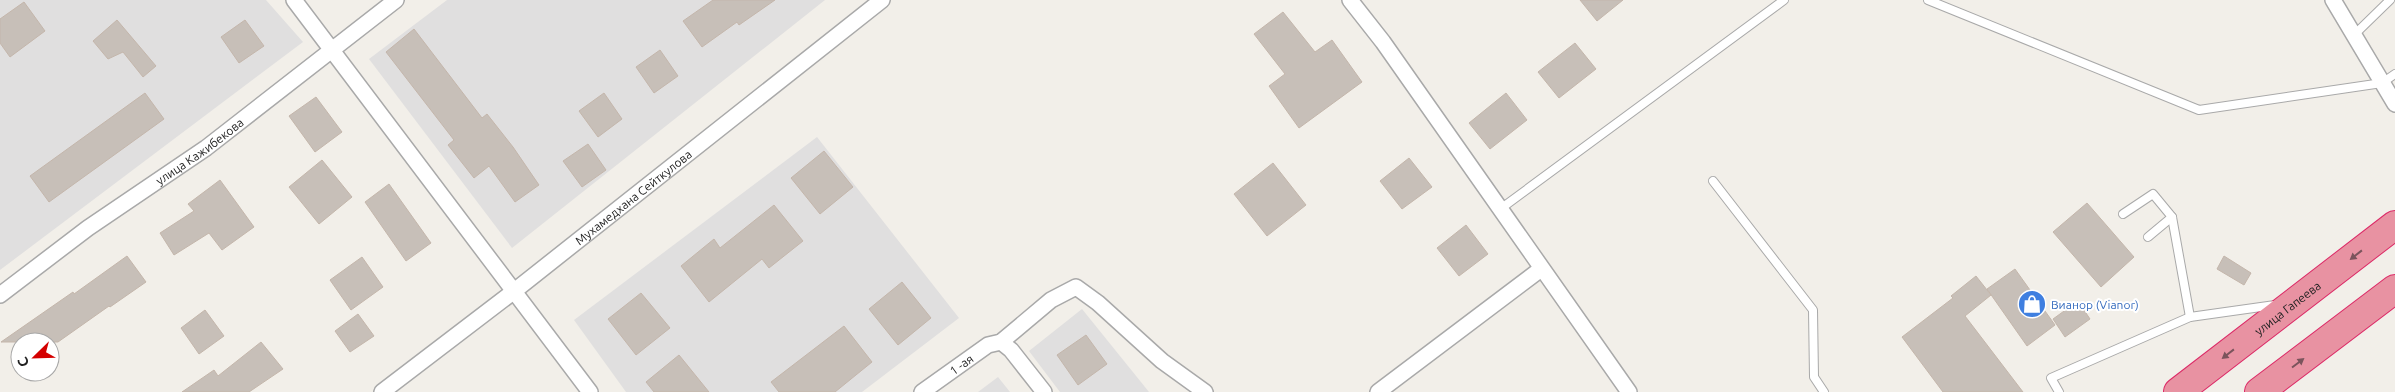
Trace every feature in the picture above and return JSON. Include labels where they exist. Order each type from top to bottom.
[{"type":"highway","name":"улица Гапеева","points":[[2178,392],[2395,225]]},
{"type":"highway","points":[[2259,392],[2395,289]]},
{"type":"street","points":[[294,0],[590,392]]},
{"type":"street","name":"улица Кажибекова","points":[[0,295],[88,228],[206,148],[396,0]]},
{"type":"street","name":"Мухамедхана Сейткулова","points":[[382,392],[513,292],[882,0]]},
{"type":"street","points":[[1350,0],[1383,42],[1499,210],[1629,392]]},
{"type":"street","points":[[2334,0],[2395,104]]},
{"type":"street","points":[[1378,392],[1541,269]]},
{"type":"street","name":"1 -ая","points":[[922,392],[988,345],[1001,342],[1051,300],[1076,287],[1098,302],[1162,361],[1205,392]]},
{"type":"street","points":[[1001,342],[1011,350],[1044,392]]},
{"type":"lane","points":[[1499,210],[1784,0]]},
{"type":"lane","points":[[1928,0],[2199,110],[2382,83],[2395,74]]},
{"type":"lane","points":[[2354,35],[2390,0]]},
{"type":"lane","points":[[1713,181],[1813,310],[1814,377],[1824,392]]},
{"type":"lane","points":[[2123,214],[2153,194],[2172,217],[2190,316]]},
{"type":"lane","points":[[2148,237],[2172,217]]},
{"type":"lane","points":[[2059,392],[2052,378],[2190,316],[2295,302]]},
{"type":"shaded area","points":[[0,0],[266,0],[303,42],[0,270]]},
{"type":"shaded area","points":[[447,0],[825,0],[512,248],[369,59]]},
{"type":"shaded area","points":[[817,137],[959,318],[862,392],[626,392],[574,320]]},
{"type":"shaded area","points":[[1082,309],[1149,392],[1060,392],[1029,351]]},
{"type":"shaded area","points":[[998,377],[1010,392],[978,392]]},
{"type":"building","points":[[713,0],[775,0],[739,25],[737,22],[702,47],[683,21]]},
{"type":"building","points":[[1580,0],[1623,0],[1597,21]]},
{"type":"building","points":[[24,2],[45,31],[10,57],[0,43],[0,19]]},
{"type":"building","points":[[1283,12],[1315,52],[1332,40],[1362,82],[1299,128],[1269,86],[1285,74],[1254,34]]},
{"type":"building","points":[[117,20],[156,66],[143,77],[123,52],[108,59],[93,41]]},
{"type":"building","points":[[245,20],[264,46],[239,63],[221,37]]},
{"type":"building","points":[[414,29],[482,118],[487,114],[539,185],[515,202],[489,166],[474,178],[448,145],[454,140],[386,52]]},
{"type":"building","points":[[1575,43],[1596,69],[1559,98],[1538,72]]},
{"type":"building","points":[[660,50],[678,76],[654,93],[636,67]]},
{"type":"building","points":[[145,93],[164,119],[49,202],[30,176]]},
{"type":"building","points":[[604,93],[622,119],[598,137],[579,111]]},
{"type":"building","points":[[1506,93],[1527,120],[1490,149],[1469,123]]},
{"type":"building","points":[[316,97],[342,132],[315,152],[289,116]]},
{"type":"building","points":[[588,144],[606,170],[582,187],[563,161]]},
{"type":"building","points":[[824,151],[853,187],[820,214],[791,178]]},
{"type":"building","points":[[1409,158],[1432,187],[1402,209],[1380,181]]},
{"type":"building","points":[[322,160],[352,197],[319,224],[289,187]]},
{"type":"building","points":[[1273,163],[1306,205],[1267,236],[1234,194]]},
{"type":"building","points":[[220,180],[254,227],[222,250],[209,233],[174,255],[160,233],[194,211],[188,204]]},
{"type":"building","points":[[389,184],[431,243],[406,261],[365,202]]},
{"type":"building","points":[[2087,203],[2134,257],[2101,287],[2053,232]]},
{"type":"building","points":[[774,205],[803,241],[769,268],[762,259],[709,302],[681,266],[714,239],[720,248]]},
{"type":"building","points":[[1466,225],[1488,254],[1459,276],[1437,248]]},
{"type":"building","points":[[127,256],[146,282],[60,341],[60,332],[15,332],[73,292],[74,294]]},
{"type":"building","points":[[2224,256],[2251,273],[2244,285],[2217,269]]},
{"type":"building","points":[[362,257],[383,287],[351,310],[330,280]]},
{"type":"building","points":[[2015,269],[2055,325],[2027,346],[1987,289]]},
{"type":"building","points":[[1976,276],[1991,295],[1965,316],[2023,392],[1943,392],[1902,337],[1953,298],[1951,296]]},
{"type":"building","points":[[902,282],[931,318],[898,345],[869,309]]},
{"type":"building","points":[[641,293],[670,328],[636,355],[608,319]]},
{"type":"building","points":[[2078,301],[2090,319],[2065,337],[2053,319]]},
{"type":"building","points":[[205,310],[224,336],[199,354],[181,328]]},
{"type":"building","points":[[358,314],[374,336],[350,352],[335,331]]},
{"type":"building","points":[[844,326],[872,362],[835,392],[779,392],[771,382]]},
{"type":"building","points":[[1086,335],[1107,364],[1078,385],[1057,355]]},
{"type":"building","points":[[10,336],[10,342],[1,342]]},
{"type":"building","points":[[261,342],[283,369],[249,392],[182,392],[214,370],[218,376]]},
{"type":"building","points":[[679,355],[709,392],[654,392],[646,382]]},
{"type":"place","name":"Вианор (Vianor)","points":[[2032,304]]}]
